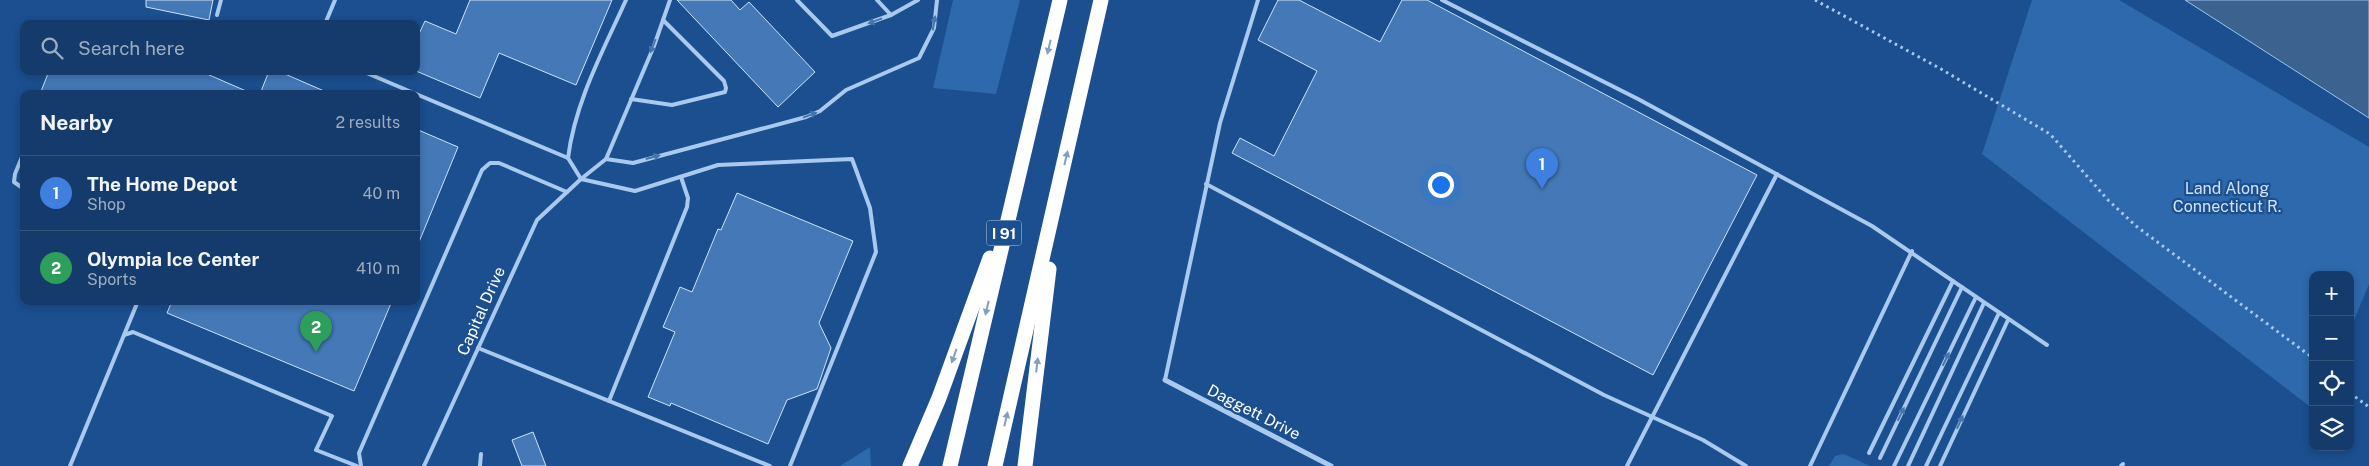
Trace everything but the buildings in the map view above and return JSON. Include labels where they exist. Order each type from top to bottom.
[{"type":"highway","name":"I 91","points":[[950,466],[1060,0]]},
{"type":"highway","name":"I 91","points":[[994,466],[1101,0]]},
{"type":"highway","points":[[1026,466],[1058,190]]},
{"type":"highway","points":[[910,466],[939,398],[1013,195]]},
{"type":"street","name":"Daggett Drive","points":[[1165,380],[1332,466]]},
{"type":"lane","points":[[217,15],[221,0]]},
{"type":"lane","points":[[327,20],[335,0]]},
{"type":"lane","points":[[626,0],[588,83],[570,140],[568,158],[580,179],[635,191],[718,165],[852,159],[870,208],[876,252],[790,466]]},
{"type":"lane","points":[[670,0],[606,159],[633,163],[806,117],[820,111],[846,90],[919,58],[934,28],[938,0]]},
{"type":"lane","points":[[797,0],[832,36],[891,15],[918,0]]},
{"type":"lane","points":[[877,0],[891,15]]},
{"type":"lane","points":[[1165,380],[1220,123],[1258,0]]},
{"type":"lane","points":[[1442,0],[1638,99],[1872,226],[1912,251],[2008,320],[2047,345]]},
{"type":"lane","points":[[631,99],[672,105],[725,92],[724,81],[663,20]]},
{"type":"lane","points":[[371,75],[407,90]]},
{"type":"lane","points":[[420,96],[568,158]]},
{"type":"lane","name":"Capital Drive","points":[[424,466],[537,220],[580,179],[606,159]]},
{"type":"lane","points":[[20,162],[14,182],[20,186]]},
{"type":"lane","points":[[124,335],[133,332],[144,335],[332,416],[316,450],[359,466],[359,453],[482,170],[490,163],[499,164],[567,192]]},
{"type":"lane","points":[[1627,466],[1777,174]]},
{"type":"lane","points":[[609,401],[687,208],[688,198],[681,177]]},
{"type":"lane","points":[[1206,184],[1604,395],[1702,440],[1746,466]]},
{"type":"lane","points":[[1810,466],[1912,251]]},
{"type":"lane","points":[[1869,453],[1954,281]]},
{"type":"lane","points":[[1880,458],[1962,287]]},
{"type":"lane","points":[[1894,466],[1976,297]]},
{"type":"lane","points":[[1908,466],[1984,303]]},
{"type":"lane","points":[[70,466],[136,305]]},
{"type":"lane","points":[[1926,466],[1999,313]]},
{"type":"lane","points":[[1940,466],[2008,320]]},
{"type":"lane","points":[[478,348],[770,466]]},
{"type":"lane","points":[[480,466],[481,454]]},
{"type":"path","points":[[1816,0],[1941,69],[2050,134],[2108,200],[2136,226],[2309,355]]},
{"type":"path","points":[[2354,396],[2369,406]]},
{"type":"green space","points":[[953,0],[1020,0],[996,94],[933,88]]},
{"type":"green space","name":"Land Along Connecticut R.","points":[[2032,0],[2119,0],[2369,147],[2369,284],[2354,320],[2354,271],[2309,271],[2309,406],[1982,154]]},
{"type":"green space","points":[[870,447],[871,466],[840,466]]},
{"type":"green space","points":[[1842,454],[1870,466],[1829,466],[1835,456]]},
{"type":"shaded area","points":[[2185,0],[2369,0],[2369,118]]},
{"type":"place","name":"The Home Depot","points":[[1542,189]]},
{"type":"place","name":"Olympia Ice Center","points":[[316,352]]}]
